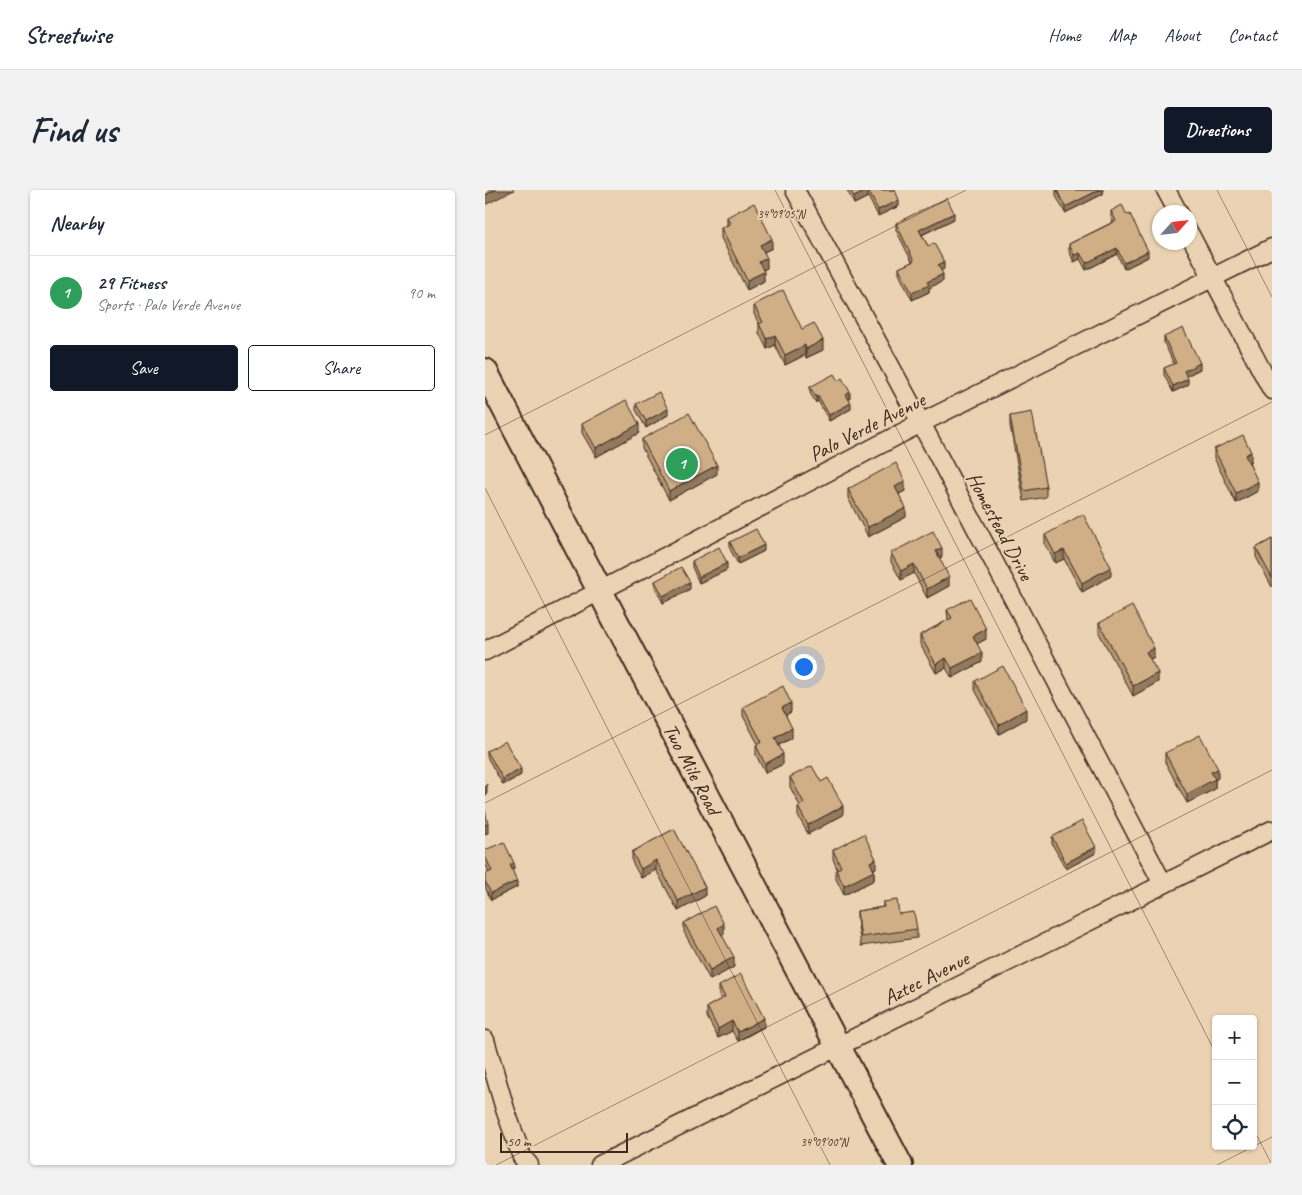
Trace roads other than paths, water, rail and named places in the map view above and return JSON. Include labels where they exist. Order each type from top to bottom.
[{"type":"street","name":"Homestead Drive","points":[[795,190],[921,424],[1163,884]]},
{"type":"street","points":[[1167,190],[1175,205]]},
{"type":"street","points":[[1197,248],[1272,390]]},
{"type":"street","name":"Palo Verde Avenue","points":[[485,650],[921,424],[1272,248]]},
{"type":"street","name":"Two Mile Road","points":[[485,371],[900,1165]]},
{"type":"street","name":"Aztec Avenue","points":[[600,1165],[1272,830]]},
{"type":"street","points":[[485,1040],[505,1109],[522,1157],[529,1165]]},
{"type":"place","name":"29 Fitness","points":[[682,464]]}]
